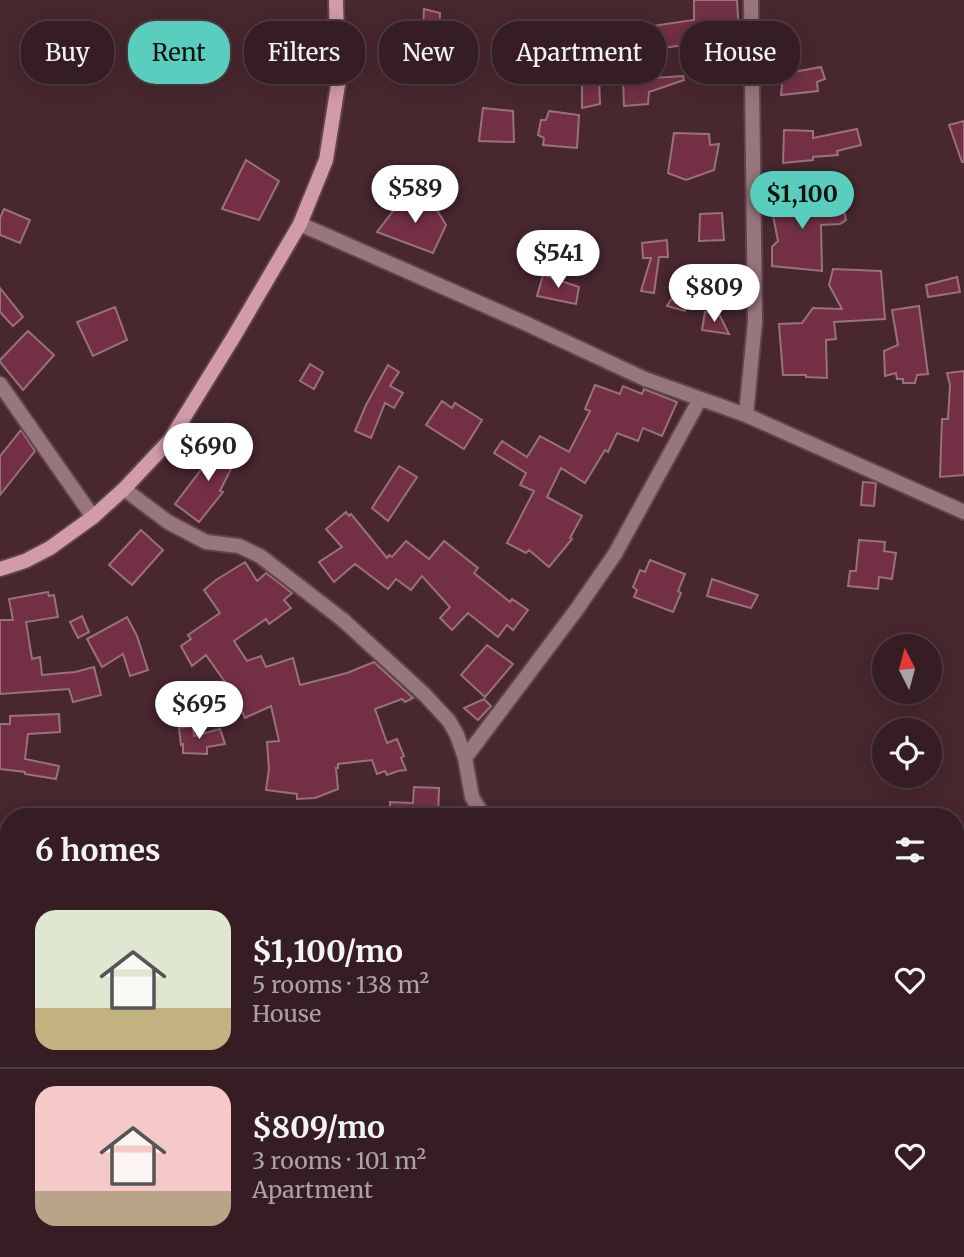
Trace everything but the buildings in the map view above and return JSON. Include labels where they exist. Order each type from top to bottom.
[{"type":"main road","points":[[0,569],[25,561],[50,548],[93,517],[124,489],[170,440],[233,338],[300,224],[326,160],[338,85],[336,0]]},
{"type":"street","points":[[746,415],[755,322],[751,0]]},
{"type":"street","points":[[300,224],[645,379],[746,415],[964,512]]},
{"type":"street","points":[[0,384],[93,517]]},
{"type":"street","points":[[465,758],[615,554],[700,399]]},
{"type":"street","points":[[124,489],[168,522],[206,542],[239,546],[260,556],[343,620],[425,695],[449,721],[465,758],[472,797],[479,808]]}]
